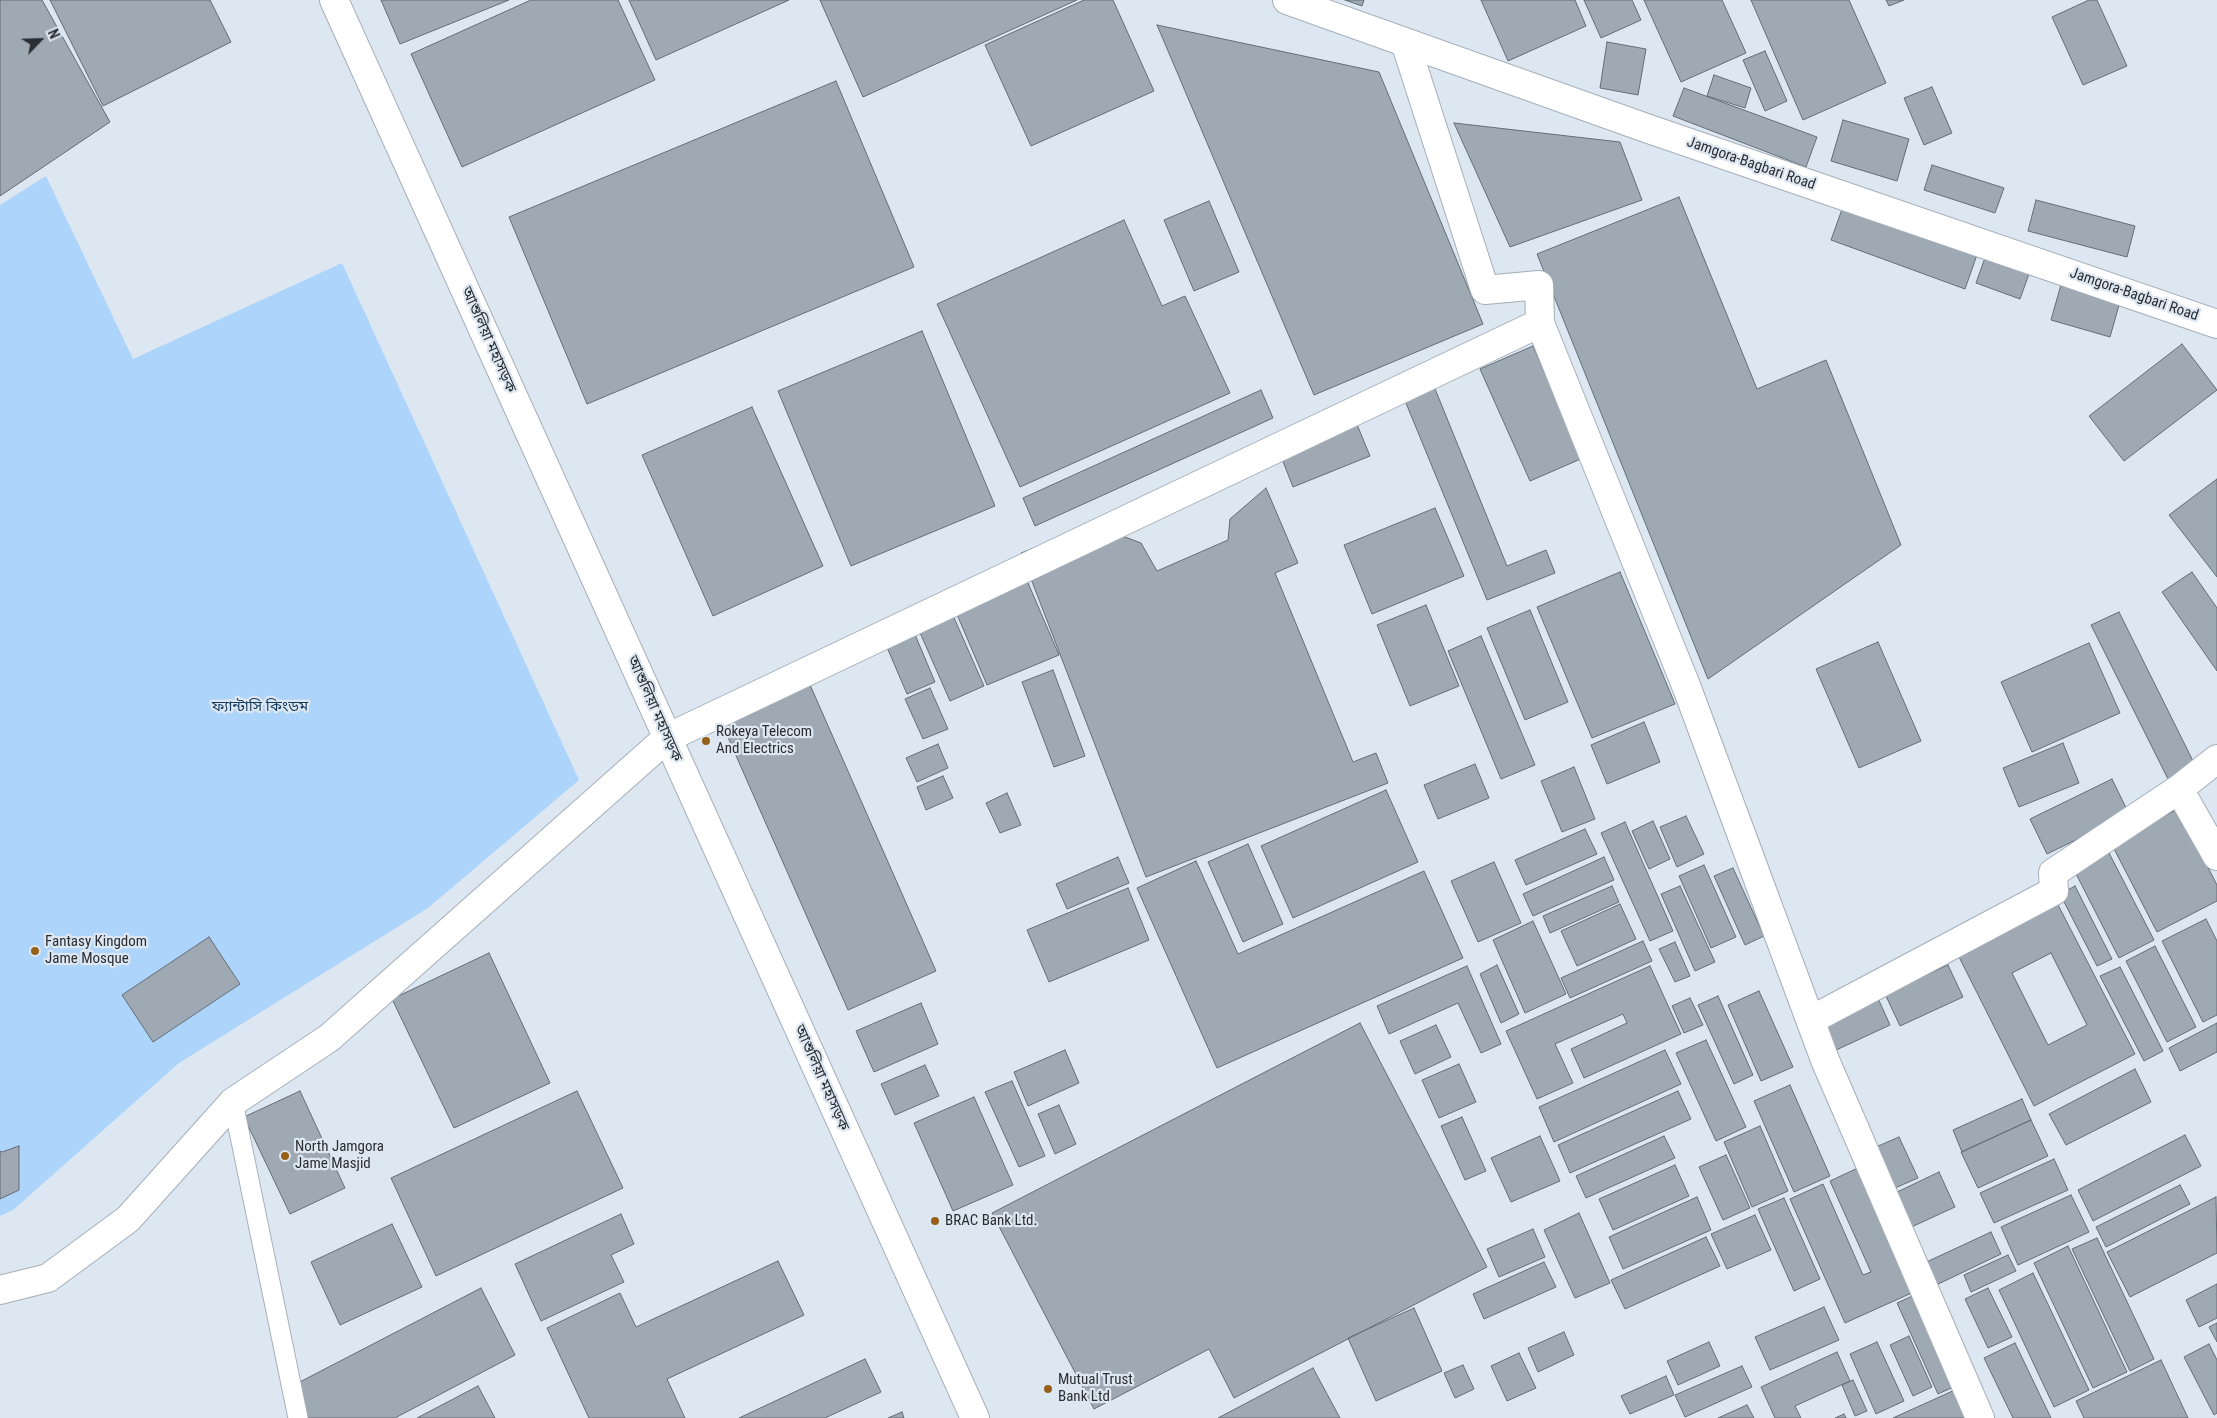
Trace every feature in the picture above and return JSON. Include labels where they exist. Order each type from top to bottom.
[{"type":"main road","name":"আশুলিয়া মহাসড়ক","points":[[334,0],[975,1418]]},
{"type":"main road","name":"Jamgora-Bagbari Road","points":[[1287,0],[1646,128],[2209,321]]},
{"type":"main road","points":[[1405,42],[1486,290],[1539,286],[1540,323],[1686,688],[1825,1060],[1980,1418]]},
{"type":"main road","points":[[2209,321],[2217,340]]},
{"type":"main road","points":[[0,1290],[48,1278],[128,1219],[233,1102],[329,1038],[667,738],[1540,323]]},
{"type":"main road","points":[[1811,1020],[2054,891],[2053,873],[2179,789],[2217,758]]},
{"type":"main road","points":[[2179,789],[2217,856]]},
{"type":"lane","points":[[233,1102],[298,1418]]},
{"type":"green space","name":"ফ্যান্টাসি কিংডম","points":[[46,176],[133,359],[342,263],[579,780],[428,908],[179,1063],[13,1210],[0,1216],[0,205]]},
{"type":"building","points":[[0,0],[42,0],[110,122],[0,196]]},
{"type":"building","points":[[50,0],[210,0],[231,42],[103,106]]},
{"type":"building","points":[[381,0],[509,0],[400,44]]},
{"type":"building","points":[[531,0],[618,0],[655,80],[462,167],[411,54]]},
{"type":"building","points":[[629,0],[789,0],[656,60]]},
{"type":"building","points":[[820,0],[1077,0],[863,97]]},
{"type":"building","points":[[1084,0],[1113,0],[1154,91],[1031,146],[985,45]]},
{"type":"building","points":[[1345,0],[1364,0],[1362,6]]},
{"type":"building","points":[[1481,0],[1575,0],[1586,26],[1508,61]]},
{"type":"building","points":[[1584,0],[1632,0],[1641,20],[1601,38]]},
{"type":"building","points":[[1644,0],[1722,0],[1746,53],[1681,82]]},
{"type":"building","points":[[1751,0],[1849,0],[1886,83],[1803,120]]},
{"type":"building","points":[[1886,0],[1904,0],[1889,6]]},
{"type":"building","points":[[2089,0],[2097,0],[2127,66],[2083,85],[2052,17]]},
{"type":"building","points":[[1157,25],[1379,72],[1483,324],[1314,395]]},
{"type":"building","points":[[1607,42],[1646,49],[1638,95],[1600,88]]},
{"type":"building","points":[[1765,51],[1787,101],[1765,111],[1743,60]]},
{"type":"building","points":[[1714,75],[1751,88],[1745,108],[1707,96]]},
{"type":"building","points":[[836,81],[914,267],[587,404],[509,217]]},
{"type":"building","points":[[1932,87],[1952,133],[1924,145],[1904,98]]},
{"type":"building","points":[[1684,88],[1817,137],[1806,167],[1673,116]]},
{"type":"building","points":[[1843,120],[1909,139],[1897,181],[1831,161]]},
{"type":"building","points":[[1454,123],[1620,142],[1642,200],[1510,247]]},
{"type":"building","points":[[1932,165],[2004,188],[1995,213],[1924,190]]},
{"type":"building","points":[[1679,197],[1757,389],[1826,360],[1901,545],[1708,679],[1537,254]]},
{"type":"building","points":[[2036,200],[2135,226],[2127,257],[2028,231]]},
{"type":"building","points":[[1209,201],[1239,272],[1194,291],[1164,220]]},
{"type":"building","points":[[1845,201],[1979,249],[1965,289],[1831,240]]},
{"type":"building","points":[[1124,220],[1162,306],[1185,296],[1230,393],[1020,487],[937,304]]},
{"type":"building","points":[[1986,255],[2030,271],[2020,299],[1976,283]]},
{"type":"building","points":[[2062,281],[2121,298],[2110,337],[2051,320]]},
{"type":"building","points":[[922,331],[995,506],[851,566],[778,391]]},
{"type":"building","points":[[2182,344],[2217,390],[2124,461],[2089,416]]},
{"type":"building","points":[[1533,346],[1583,458],[1530,481],[1480,369]]},
{"type":"building","points":[[1431,379],[1507,566],[1546,550],[1555,573],[1487,600],[1401,391]]},
{"type":"building","points":[[1261,390],[1273,418],[1035,526],[1023,498]]},
{"type":"building","points":[[752,407],[823,566],[713,616],[642,455]]},
{"type":"building","points":[[1351,410],[1370,456],[1293,487],[1275,441]]},
{"type":"building","points":[[2217,479],[2217,577],[2169,515]]},
{"type":"building","points":[[1266,488],[1298,563],[1275,573],[1353,762],[1376,753],[1388,783],[1146,877],[1021,553],[1075,532],[1117,534],[1141,543],[1157,571],[1228,540],[1230,519]]},
{"type":"building","points":[[1435,508],[1464,576],[1372,614],[1344,545]]},
{"type":"building","points":[[1022,569],[1059,655],[987,685],[950,598]]},
{"type":"building","points":[[1620,572],[1675,704],[1592,738],[1537,607]]},
{"type":"building","points":[[2192,572],[2217,608],[2217,671],[2162,592]]},
{"type":"building","points":[[948,604],[984,686],[950,701],[914,619]]},
{"type":"building","points":[[1426,605],[1459,686],[1410,706],[1377,625]]},
{"type":"building","points":[[1530,610],[1568,702],[1525,720],[1487,628]]},
{"type":"building","points":[[2119,612],[2195,765],[2168,779],[2091,625]]},
{"type":"building","points":[[908,618],[935,682],[907,694],[880,631]]},
{"type":"building","points":[[1481,636],[1535,765],[1501,779],[1448,651]]},
{"type":"building","points":[[1878,642],[1921,741],[1859,768],[1816,669]]},
{"type":"building","points":[[2089,643],[2120,713],[2032,752],[2001,682]]},
{"type":"building","points":[[1053,670],[1085,756],[1054,767],[1022,682]]},
{"type":"building","points":[[807,678],[936,971],[848,1010],[719,717]]},
{"type":"building","points":[[930,688],[948,729],[923,739],[905,699]]},
{"type":"building","points":[[1644,722],[1660,762],[1607,784],[1591,745]]},
{"type":"building","points":[[2063,743],[2079,783],[2019,807],[2003,768]]},
{"type":"building","points":[[938,744],[948,768],[917,782],[906,758]]},
{"type":"building","points":[[1475,764],[1489,798],[1438,819],[1424,785]]},
{"type":"building","points":[[1574,767],[1595,819],[1562,832],[1541,781]]},
{"type":"building","points":[[943,776],[953,798],[926,810],[917,787]]},
{"type":"building","points":[[2112,779],[2129,814],[2047,854],[2030,819]]},
{"type":"building","points":[[1386,790],[1418,862],[1293,918],[1261,846]]},
{"type":"building","points":[[1007,793],[1021,825],[1000,833],[986,803]]},
{"type":"building","points":[[2178,809],[2217,885],[2217,901],[2157,932],[2111,843]]},
{"type":"building","points":[[1686,816],[1704,854],[1677,867],[1660,827]]},
{"type":"building","points":[[1653,821],[1670,859],[1649,869],[1632,831]]},
{"type":"building","points":[[1625,822],[1673,931],[1650,941],[1601,833]]},
{"type":"building","points":[[1585,829],[1597,854],[1526,885],[1515,860]]},
{"type":"building","points":[[1248,844],[1283,924],[1243,942],[1208,862]]},
{"type":"building","points":[[2108,851],[2154,940],[2119,958],[2073,868]]},
{"type":"building","points":[[1118,857],[1129,883],[1067,909],[1056,884]]},
{"type":"building","points":[[1604,857],[1614,880],[1533,916],[1523,894]]},
{"type":"building","points":[[1196,861],[1238,954],[1424,871],[1463,958],[1217,1068],[1137,888]]},
{"type":"building","points":[[1494,862],[1521,923],[1478,942],[1451,881]]},
{"type":"building","points":[[1704,865],[1736,937],[1711,948],[1679,876]]},
{"type":"building","points":[[1733,868],[1764,936],[1745,945],[1714,876]]},
{"type":"building","points":[[1612,886],[1619,902],[1550,933],[1543,916]]},
{"type":"building","points":[[1680,886],[1715,962],[1695,971],[1661,894]]},
{"type":"building","points":[[2075,886],[2112,959],[2097,966],[2060,894]]},
{"type":"building","points":[[1128,888],[1149,940],[1049,982],[1027,930]]},
{"type":"building","points":[[2056,901],[2135,1054],[2034,1106],[1957,953]]},
{"type":"building","points":[[1620,904],[1636,939],[1577,966],[1561,931]]},
{"type":"building","points":[[2206,919],[2217,941],[2217,1015],[2203,1022],[2162,941]]},
{"type":"building","points":[[1533,921],[1566,994],[1525,1013],[1493,940]]},
{"type":"building","points":[[209,937],[240,984],[153,1042],[122,995]]},
{"type":"building","points":[[1643,941],[1652,961],[1570,998],[1561,978]]},
{"type":"building","points":[[1675,942],[1690,976],[1675,982],[1659,949]]},
{"type":"building","points":[[2155,946],[2196,1027],[2167,1042],[2126,961]]},
{"type":"building","points":[[489,953],[550,1083],[454,1128],[392,999]]},
{"type":"building","points":[[2051,953],[2087,1025],[2048,1045],[2012,973]]},
{"type":"building","points":[[1497,965],[1519,1014],[1501,1023],[1480,974]]},
{"type":"building","points":[[1948,965],[1963,997],[1900,1026],[1885,994]]},
{"type":"building","points":[[1467,966],[1501,1044],[1481,1053],[1458,1003],[1389,1034],[1377,1006]]},
{"type":"building","points":[[1650,966],[1681,1034],[1584,1078],[1571,1049],[1627,1023],[1623,1014],[1555,1044],[1573,1083],[1537,1099],[1506,1031]]},
{"type":"building","points":[[2120,967],[2163,1051],[2144,1061],[2100,976]]},
{"type":"building","points":[[1759,991],[1793,1067],[1761,1081],[1728,1005]]},
{"type":"building","points":[[1718,996],[1753,1075],[1734,1084],[1698,1005]]},
{"type":"building","points":[[1877,996],[1890,1025],[1832,1052],[1819,1023]]},
{"type":"building","points":[[1690,998],[1703,1025],[1684,1033],[1672,1006]]},
{"type":"building","points":[[921,1003],[938,1044],[874,1072],[856,1031]]},
{"type":"building","points":[[1360,1023],[1487,1267],[1234,1398],[1209,1349],[1094,1409],[992,1213]]},
{"type":"building","points":[[2217,1023],[2217,1052],[2180,1071],[2169,1048]]},
{"type":"building","points":[[1436,1025],[1451,1057],[1415,1074],[1400,1041]]},
{"type":"building","points":[[1706,1040],[1746,1127],[1716,1141],[1676,1053]]},
{"type":"building","points":[[1065,1050],[1079,1083],[1028,1106],[1014,1072]]},
{"type":"building","points":[[1665,1050],[1681,1084],[1554,1142],[1539,1107]]},
{"type":"building","points":[[1459,1064],[1476,1102],[1439,1118],[1422,1080]]},
{"type":"building","points":[[925,1065],[939,1096],[895,1115],[881,1084]]},
{"type":"building","points":[[2135,1069],[2151,1102],[2066,1145],[2049,1114]]},
{"type":"building","points":[[1012,1081],[1045,1156],[1019,1167],[985,1092]]},
{"type":"building","points":[[1790,1085],[1830,1176],[1794,1192],[1754,1101]]},
{"type":"building","points":[[300,1091],[345,1188],[290,1214],[244,1117]]},
{"type":"building","points":[[577,1091],[623,1188],[436,1276],[391,1178]]},
{"type":"building","points":[[1678,1091],[1691,1119],[1570,1173],[1558,1145]]},
{"type":"building","points":[[974,1097],[1013,1185],[953,1211],[914,1123]]},
{"type":"building","points":[[2022,1099],[2031,1120],[1962,1152],[1953,1130]]},
{"type":"building","points":[[1059,1105],[1076,1144],[1055,1154],[1038,1114]]},
{"type":"building","points":[[1462,1117],[1486,1171],[1465,1180],[1441,1126]]},
{"type":"building","points":[[2031,1120],[2048,1156],[1978,1188],[1961,1152]]},
{"type":"building","points":[[1760,1126],[1788,1191],[1752,1207],[1724,1142]]},
{"type":"building","points":[[2185,1135],[2201,1166],[2093,1221],[2078,1190]]},
{"type":"building","points":[[1540,1136],[1560,1181],[1511,1202],[1491,1158]]},
{"type":"building","points":[[1664,1136],[1675,1158],[1586,1198],[1576,1176]]},
{"type":"building","points":[[1899,1137],[1918,1178],[1888,1191],[1869,1150]]},
{"type":"building","points":[[19,1146],[19,1190],[0,1199],[0,1151]]},
{"type":"building","points":[[1726,1155],[1750,1208],[1723,1220],[1699,1167]]},
{"type":"building","points":[[2054,1159],[2068,1190],[1994,1223],[1980,1193]]},
{"type":"building","points":[[1675,1165],[1689,1196],[1613,1230],[1599,1199]]},
{"type":"building","points":[[1860,1167],[1916,1291],[1845,1323],[1790,1199],[1823,1184],[1863,1275],[1871,1272],[1830,1181]]},
{"type":"building","points":[[1939,1172],[1955,1207],[1907,1229],[1891,1195]]},
{"type":"building","points":[[2180,1185],[2190,1204],[2106,1247],[2096,1227]]},
{"type":"building","points":[[2071,1195],[2089,1232],[2018,1265],[2001,1227]]},
{"type":"building","points":[[1697,1197],[1711,1230],[1623,1269],[1609,1237]]},
{"type":"building","points":[[2216,1197],[2217,1253],[2130,1297],[2107,1252]]},
{"type":"building","points":[[1784,1198],[1820,1279],[1794,1291],[1758,1209]]},
{"type":"building","points":[[1579,1213],[1610,1283],[1575,1298],[1544,1230]]},
{"type":"building","points":[[621,1214],[634,1244],[611,1255],[624,1282],[541,1321],[515,1264]]},
{"type":"building","points":[[1755,1215],[1771,1250],[1727,1269],[1711,1234]]},
{"type":"building","points":[[392,1224],[422,1287],[340,1325],[311,1262]]},
{"type":"building","points":[[1533,1229],[1545,1257],[1499,1277],[1487,1249]]},
{"type":"building","points":[[1991,1232],[2001,1254],[1930,1288],[1920,1265]]},
{"type":"building","points":[[1706,1237],[1720,1266],[1625,1309],[1611,1280]]},
{"type":"building","points":[[2097,1238],[2154,1359],[2130,1371],[2072,1249]]},
{"type":"building","points":[[2068,1246],[2127,1372],[2093,1388],[2034,1263]]},
{"type":"building","points":[[2008,1255],[2016,1271],[1971,1292],[1964,1275]]},
{"type":"building","points":[[778,1261],[804,1315],[667,1379],[685,1418],[589,1418],[547,1328],[620,1293],[636,1327]]},
{"type":"building","points":[[1544,1262],[1556,1287],[1484,1319],[1473,1294]]},
{"type":"building","points":[[2033,1273],[2089,1390],[2054,1407],[1999,1290]]},
{"type":"building","points":[[2217,1284],[2217,1318],[2199,1327],[2186,1300]]},
{"type":"building","points":[[481,1288],[515,1355],[395,1418],[308,1418],[292,1386]]},
{"type":"building","points":[[1988,1288],[2012,1337],[1988,1348],[1965,1299]]},
{"type":"building","points":[[1919,1293],[1960,1384],[1938,1394],[1897,1303]]},
{"type":"building","points":[[1824,1307],[1839,1340],[1770,1370],[1755,1337]]},
{"type":"building","points":[[1414,1308],[1442,1371],[1376,1401],[1348,1338]]},
{"type":"building","points":[[2217,1323],[2217,1342],[2209,1327]]},
{"type":"building","points":[[1564,1332],[1574,1355],[1538,1372],[1528,1348]]},
{"type":"building","points":[[1909,1336],[1932,1387],[1913,1396],[1890,1345]]},
{"type":"building","points":[[1709,1342],[1720,1366],[1678,1385],[1667,1361]]},
{"type":"building","points":[[1877,1342],[1904,1401],[1876,1414],[1850,1354]]},
{"type":"building","points":[[2015,1343],[2051,1418],[2013,1418],[1984,1358]]},
{"type":"building","points":[[2209,1344],[2217,1360],[2217,1413],[2214,1415],[2184,1357]]},
{"type":"building","points":[[1837,1352],[1850,1381],[1795,1406],[1801,1418],[1775,1418],[1761,1387]]},
{"type":"building","points":[[1519,1353],[1536,1388],[1507,1401],[1491,1366]]},
{"type":"building","points":[[865,1359],[881,1392],[825,1418],[739,1418]]},
{"type":"building","points":[[2161,1360],[2188,1418],[2084,1418],[2076,1401]]},
{"type":"building","points":[[1463,1365],[1474,1389],[1455,1398],[1444,1373]]},
{"type":"building","points":[[1742,1366],[1752,1387],[1685,1417],[1675,1395]]},
{"type":"building","points":[[1313,1368],[1340,1418],[1218,1418]]},
{"type":"building","points":[[1666,1376],[1674,1395],[1630,1414],[1621,1396]]},
{"type":"building","points":[[1853,1380],[1867,1411],[1855,1416],[1842,1385]]},
{"type":"building","points":[[478,1386],[495,1418],[417,1418]]},
{"type":"building","points":[[1957,1389],[1970,1418],[1893,1418]]},
{"type":"building","points":[[1747,1405],[1754,1418],[1718,1418]]},
{"type":"building","points":[[902,1412],[904,1418],[888,1418]]},
{"type":"building","points":[[1844,1414],[1846,1418],[1835,1418]]},
{"type":"place","name":"Rokeya Telecom And Electrics","points":[[706,741]]},
{"type":"place","name":"Fantasy Kingdom Jame Mosque","points":[[35,951]]},
{"type":"place","name":"North Jamgora Jame Masjid","points":[[285,1156]]},
{"type":"place","name":"BRAC Bank Ltd.","points":[[935,1221]]},
{"type":"place","name":"Mutual Trust Bank Ltd","points":[[1048,1389]]}]
